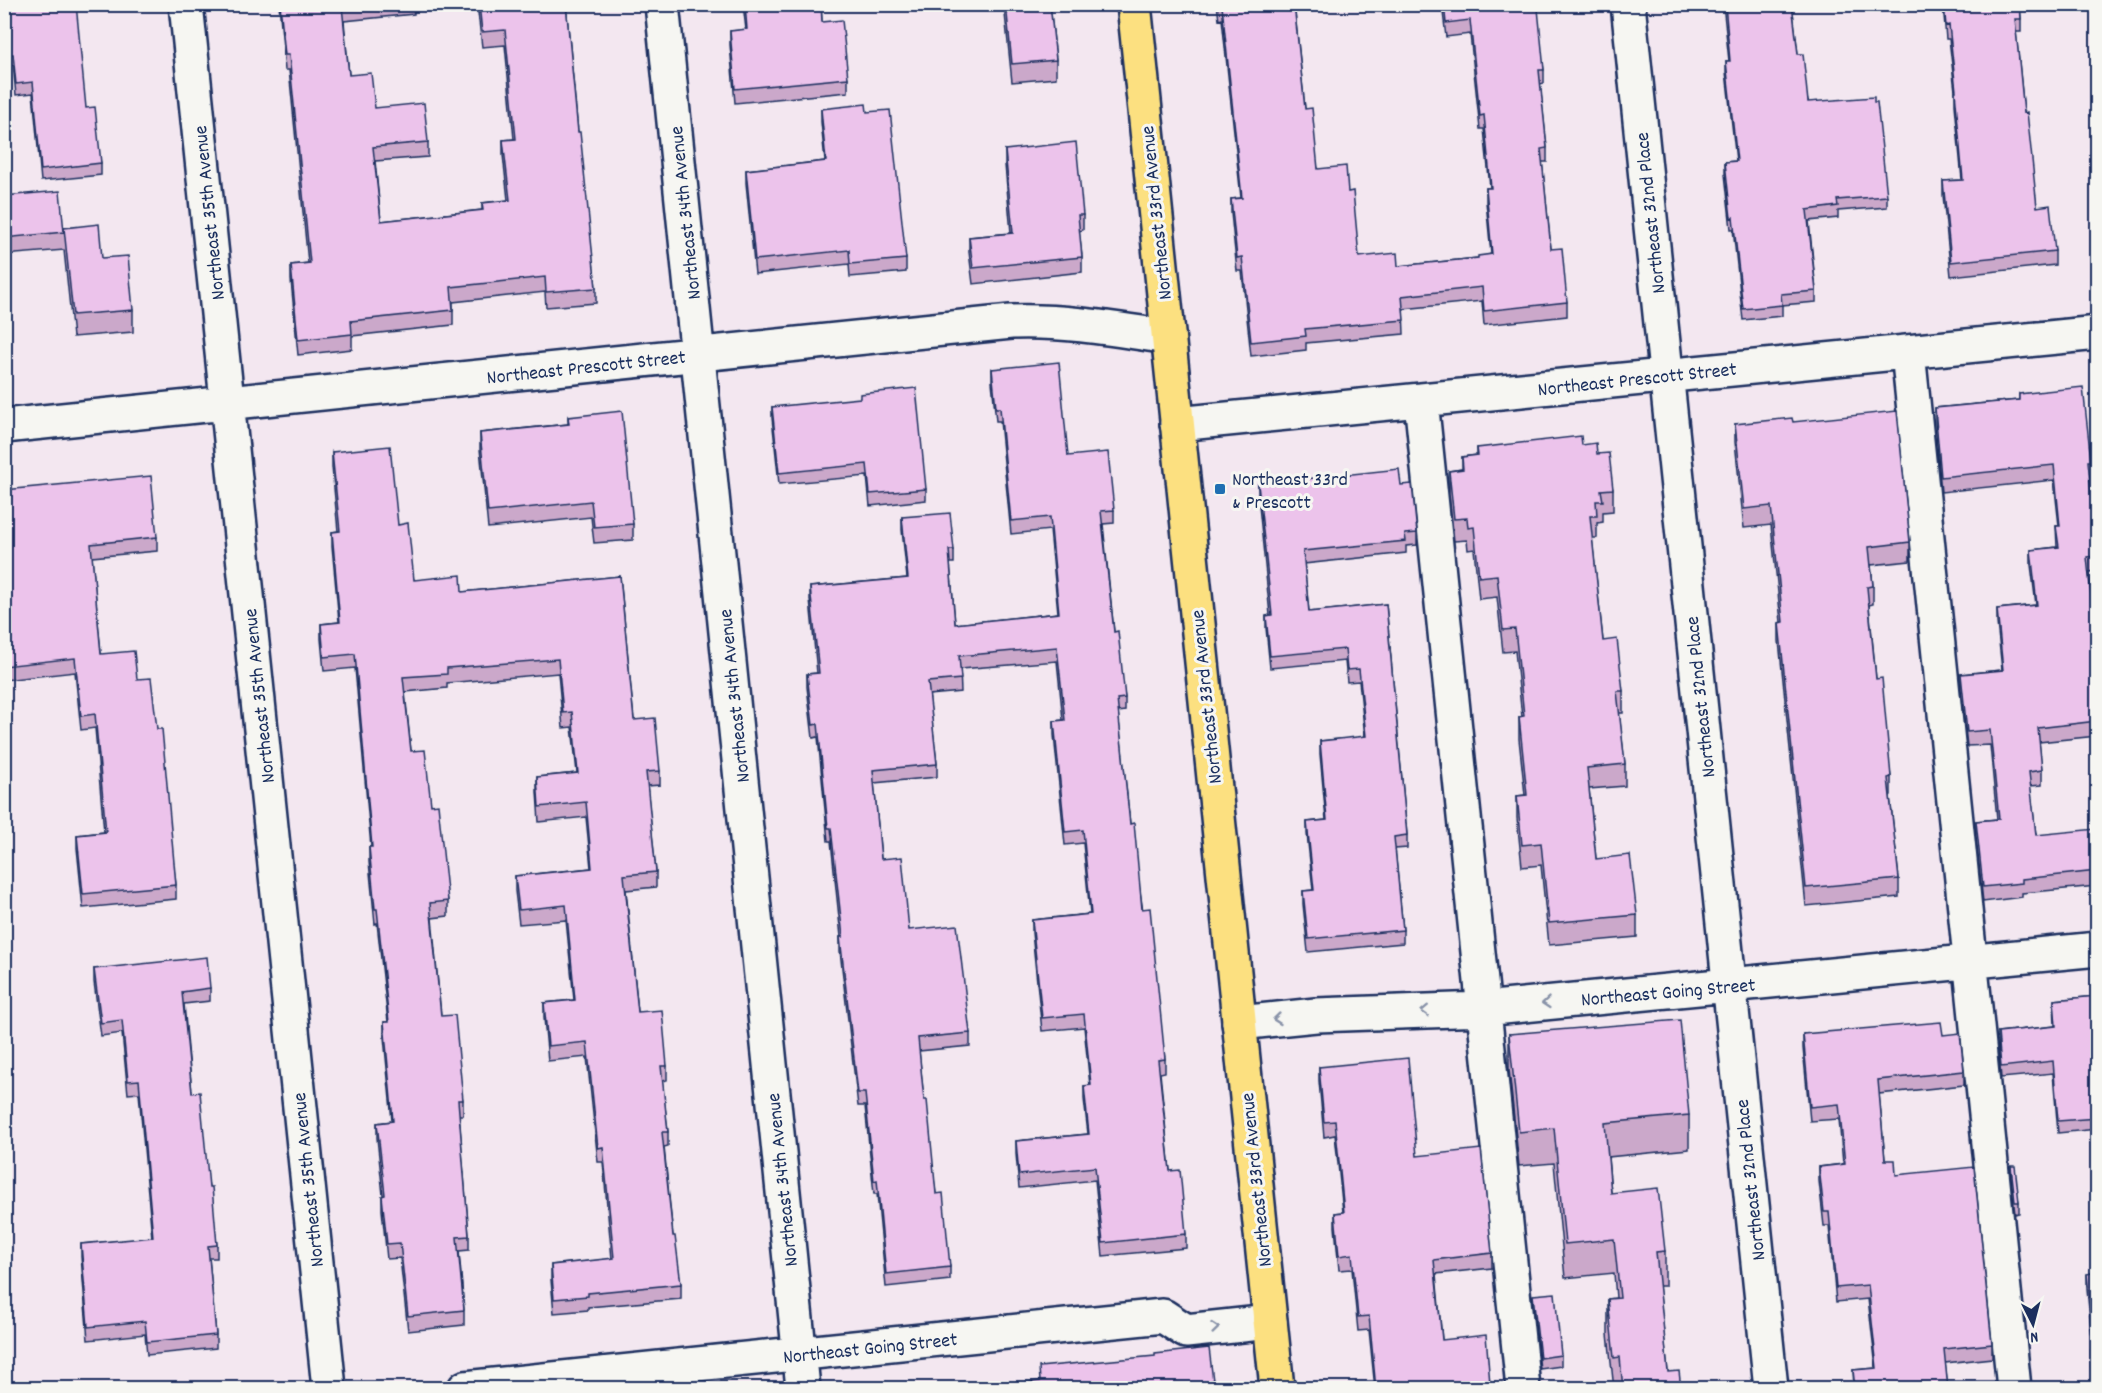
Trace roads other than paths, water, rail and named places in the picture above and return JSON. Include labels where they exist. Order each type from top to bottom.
[{"type":"main road","name":"Northeast 33rd Avenue","points":[[1134,4],[1277,1389]]},
{"type":"street","name":"Northeast 35th Avenue","points":[[186,4],[329,1389]]},
{"type":"street","name":"Northeast 34th Avenue","points":[[662,4],[803,1389]]},
{"type":"street","name":"Northeast 32nd Place","points":[[1629,4],[1771,1389]]},
{"type":"street","name":"Northeast Prescott Street","points":[[4,426],[1011,322],[1085,324],[1168,337]]},
{"type":"street","name":"Northeast Prescott Street","points":[[1177,424],[2097,333]]},
{"type":"street","points":[[1908,352],[2014,1389]]},
{"type":"street","points":[[1421,400],[1523,1389]]},
{"type":"street","name":"Northeast Going Street","points":[[1239,1023],[1316,1015],[1484,1009],[2097,949]]},
{"type":"street","name":"Northeast Going Street","points":[[465,1389],[1163,1317],[1185,1331],[1270,1322]]},
{"type":"place","name":"Northeast 33rd & Prescott","points":[[1220,489]]}]
